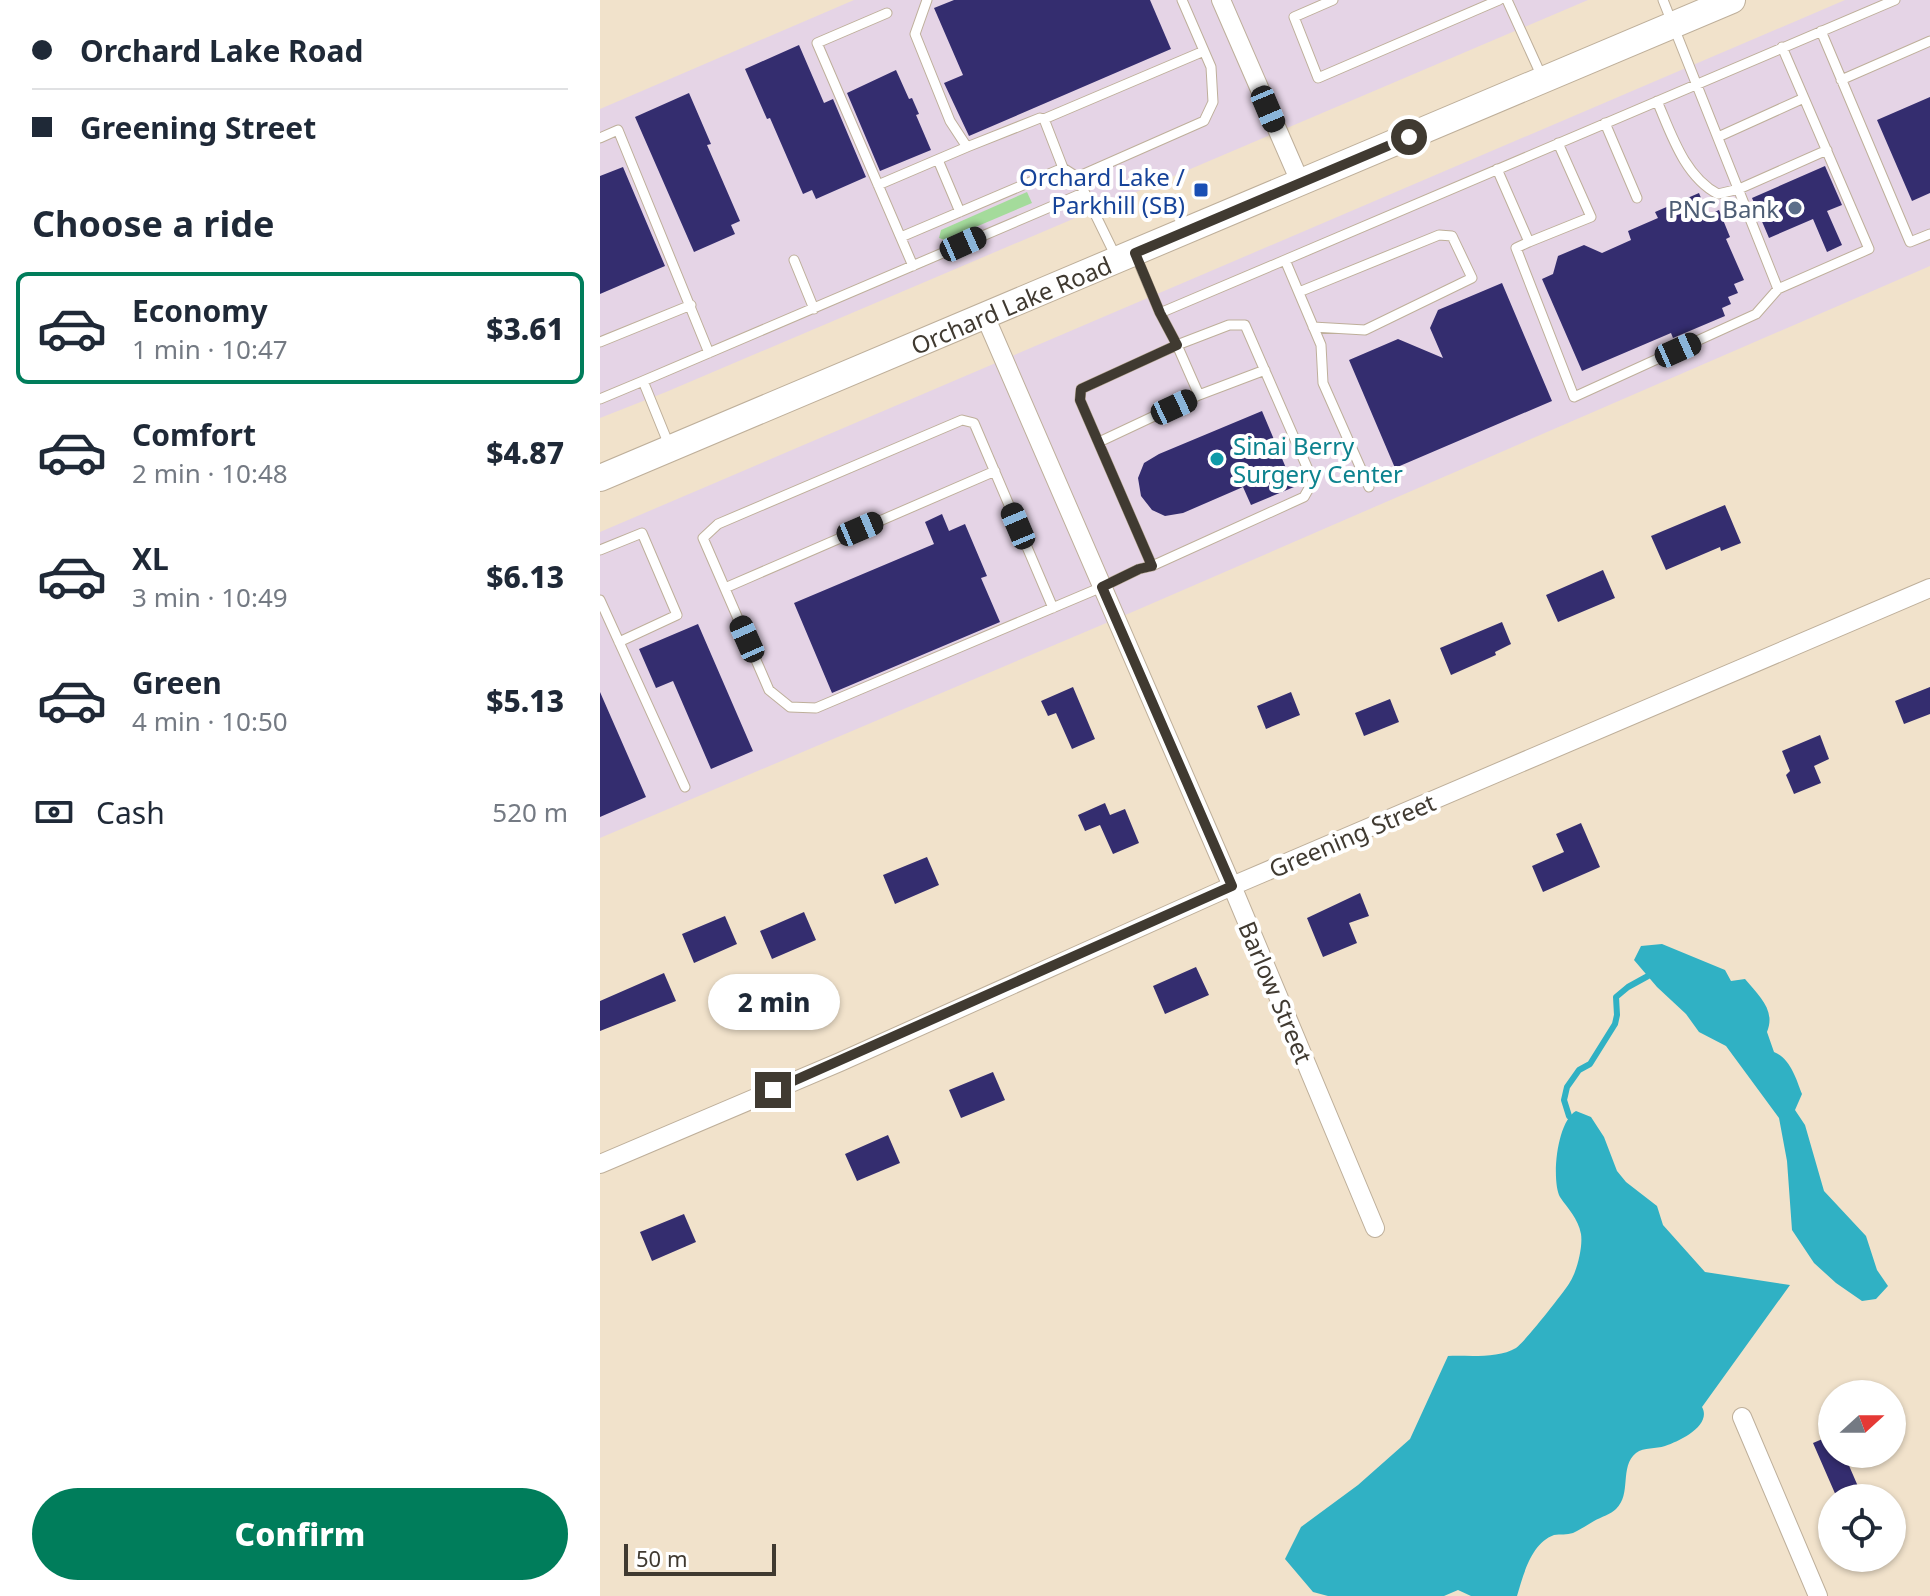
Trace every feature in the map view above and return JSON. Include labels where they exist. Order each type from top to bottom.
[{"type":"main road","name":"Orchard Lake Road","points":[[600,478],[1732,0]]},
{"type":"street","points":[[1221,0],[1301,184]]},
{"type":"street","name":"Barlow Street","points":[[985,316],[1232,886],[1375,1228]]},
{"type":"street","name":"Greening Street","points":[[600,1164],[840,1062],[1232,886],[1930,588]]},
{"type":"street","points":[[1742,1417],[1818,1596]]},
{"type":"lane","points":[[927,0],[915,34],[950,121],[967,147]]},
{"type":"lane","points":[[1077,177],[1204,121],[1213,102],[1211,67],[1182,0]]},
{"type":"lane","points":[[1333,0],[1294,17],[1318,78],[1499,0]]},
{"type":"lane","points":[[1507,0],[1543,80]]},
{"type":"lane","points":[[1663,0],[1778,289]]},
{"type":"lane","points":[[1160,313],[1821,31],[1870,5],[1895,0]]},
{"type":"lane","points":[[887,13],[817,43],[913,266]]},
{"type":"lane","points":[[1821,31],[1910,242],[1930,234]]},
{"type":"lane","points":[[1841,80],[1930,41]]},
{"type":"lane","points":[[1558,143],[1591,217],[1516,248],[1574,397],[1756,314],[1778,289],[1869,249],[1782,47]]},
{"type":"lane","points":[[878,185],[1204,51]]},
{"type":"lane","points":[[1718,137],[1804,98]]},
{"type":"lane","points":[[1657,101],[1682,157],[1709,189],[1718,194],[1739,189],[1827,150]]},
{"type":"lane","points":[[1044,119],[1063,168],[1077,177],[1083,193],[1160,313],[1199,395]]},
{"type":"lane","points":[[1605,123],[1637,198]]},
{"type":"lane","points":[[600,138],[618,130],[709,353]]},
{"type":"lane","points":[[938,160],[960,212]]},
{"type":"lane","points":[[901,237],[1063,168]]},
{"type":"lane","points":[[1497,169],[1529,242]]},
{"type":"lane","points":[[600,399],[1083,193]]},
{"type":"lane","points":[[1299,292],[1439,235],[1452,236],[1472,278],[1365,330],[1313,327]]},
{"type":"lane","points":[[794,260],[814,309]]},
{"type":"lane","points":[[1285,260],[1321,345],[1323,383],[1369,487]]},
{"type":"lane","points":[[600,342],[691,305]]},
{"type":"lane","points":[[1053,608],[974,423],[962,420],[718,524],[703,538],[769,690],[790,707],[816,708],[1053,608],[1102,587],[1139,569],[1152,566],[1304,497],[1313,481],[1245,325],[1229,325],[1177,345],[1081,389],[1080,400],[1152,566]]},
{"type":"lane","points":[[1099,442],[1199,395],[1265,370]]},
{"type":"lane","points":[[643,381],[670,448]]},
{"type":"lane","points":[[725,588],[995,471]]},
{"type":"lane","points":[[600,550],[642,533],[677,615],[619,642]]},
{"type":"lane","points":[[600,600],[685,787]]},
{"type":"shaded area","points":[[854,0],[1588,0],[600,418],[600,109]]},
{"type":"shaded area","points":[[1845,0],[1930,0],[1930,266],[1137,610],[600,838],[600,532]]},
{"type":"green space","points":[[1027,192],[1032,203],[945,240],[939,238],[941,230]]},
{"type":"water","points":[[1662,944],[1725,970],[1731,981],[1745,979],[1765,1004],[1769,1017],[1767,1032],[1774,1052],[1788,1064],[1802,1094],[1795,1110],[1805,1125],[1824,1191],[1866,1236],[1877,1270],[1888,1286],[1876,1299],[1862,1301],[1836,1283],[1814,1263],[1792,1230],[1787,1161],[1779,1118],[1726,1046],[1699,1032],[1686,1014],[1634,960],[1641,946]]},
{"type":"water","points":[[1576,1111],[1591,1117],[1604,1137],[1617,1171],[1657,1206],[1663,1225],[1705,1272],[1790,1285],[1702,1407],[1704,1414],[1699,1426],[1672,1444],[1636,1453],[1628,1466],[1621,1503],[1616,1509],[1573,1533],[1554,1535],[1539,1545],[1529,1561],[1517,1596],[1471,1596],[1458,1590],[1444,1596],[1328,1596],[1313,1592],[1285,1559],[1301,1527],[1358,1485],[1410,1439],[1448,1356],[1492,1355],[1516,1348],[1544,1317],[1573,1277],[1581,1234],[1557,1189],[1556,1165],[1564,1126]]},
{"type":"building","points":[[954,0],[1150,0],[1171,49],[969,136],[944,83],[963,75],[934,8]]},
{"type":"building","points":[[799,45],[824,103],[833,99],[866,177],[816,199],[812,190],[803,194],[745,69]]},
{"type":"building","points":[[896,70],[919,114],[916,115],[931,150],[880,171],[847,93]]},
{"type":"building","points":[[689,93],[711,144],[707,145],[740,221],[731,225],[735,234],[694,252],[635,117]]},
{"type":"building","points":[[1930,97],[1930,193],[1912,201],[1877,120]]},
{"type":"building","name":"PNC Bank","points":[[1825,166],[1842,205],[1827,211],[1842,245],[1827,252],[1813,219],[1769,238],[1752,198]]},
{"type":"building","points":[[623,167],[665,266],[600,294],[600,176]]},
{"type":"building","points":[[1699,193],[1708,215],[1719,210],[1730,237],[1726,239],[1744,280],[1734,284],[1738,293],[1728,297],[1731,304],[1722,308],[1725,316],[1673,338],[1671,333],[1582,371],[1542,279],[1553,274],[1558,256],[1584,245],[1602,253],[1631,240],[1628,231],[1658,218],[1655,212]]},
{"type":"building","points":[[1502,283],[1552,401],[1395,468],[1349,360],[1398,339],[1443,358],[1430,328],[1438,310]]},
{"type":"building","name":"Sinai Berry Surgery Center","points":[[1262,411],[1294,487],[1251,505],[1243,487],[1183,513],[1165,516],[1152,510],[1141,496],[1138,478],[1144,463]]},
{"type":"building","points":[[1725,505],[1741,543],[1721,551],[1720,547],[1666,570],[1651,536]]},
{"type":"building","points":[[942,514],[949,531],[965,524],[987,576],[981,578],[1000,622],[832,693],[794,603],[934,544],[925,522]]},
{"type":"building","points":[[1603,570],[1615,598],[1558,622],[1546,595]]},
{"type":"building","points":[[1502,622],[1511,644],[1495,652],[1496,655],[1451,675],[1440,648]]},
{"type":"building","points":[[698,624],[753,751],[711,769],[673,681],[656,688],[639,649]]},
{"type":"building","points":[[1073,687],[1095,739],[1072,749],[1056,713],[1048,716],[1041,701]]},
{"type":"building","points":[[1930,687],[1930,714],[1904,724],[1895,701]]},
{"type":"building","points":[[600,692],[646,797],[600,817]]},
{"type":"building","points":[[1291,692],[1300,715],[1266,729],[1257,706]]},
{"type":"building","points":[[1390,699],[1399,722],[1364,736],[1355,713]]},
{"type":"building","points":[[1820,735],[1829,759],[1814,766],[1821,783],[1794,794],[1786,775],[1790,771],[1782,751]]},
{"type":"building","points":[[1105,803],[1110,815],[1125,809],[1139,843],[1113,854],[1100,825],[1085,831],[1078,815]]},
{"type":"building","points":[[1581,823],[1600,867],[1543,892],[1532,866],[1564,852],[1556,834]]},
{"type":"building","points":[[927,857],[939,885],[895,904],[883,875]]},
{"type":"building","points":[[1360,893],[1369,916],[1349,923],[1357,943],[1323,957],[1307,918]]},
{"type":"building","points":[[804,912],[816,940],[772,959],[760,931]]},
{"type":"building","points":[[725,916],[737,944],[694,963],[682,934]]},
{"type":"building","points":[[1196,967],[1209,995],[1165,1014],[1153,986]]},
{"type":"building","points":[[664,973],[676,1001],[600,1031],[600,1001]]},
{"type":"building","points":[[993,1072],[1005,1100],[961,1118],[949,1090]]},
{"type":"building","points":[[888,1135],[900,1163],[857,1181],[845,1154]]},
{"type":"building","points":[[684,1214],[696,1242],[652,1261],[640,1232]]},
{"type":"building","points":[[1824,1468],[1850,1468],[1857,1484],[1831,1484]]},
{"type":"waterway","points":[[1569,1116],[1564,1100],[1567,1087],[1579,1070],[1590,1064],[1615,1024],[1616,997],[1648,976]]},
{"type":"place","name":"Orchard Lake / Parkhill (SB)","points":[[1201,190]]},
{"type":"place","name":"PNC Bank","points":[[1795,208]]},
{"type":"place","name":"Sinai Berry Surgery Center","points":[[1217,459]]},
{"type":"route","points":[[773,1090],[1232,886],[1102,587],[1152,566],[1080,400],[1081,389],[1177,345],[1135,253],[1409,137]]}]
